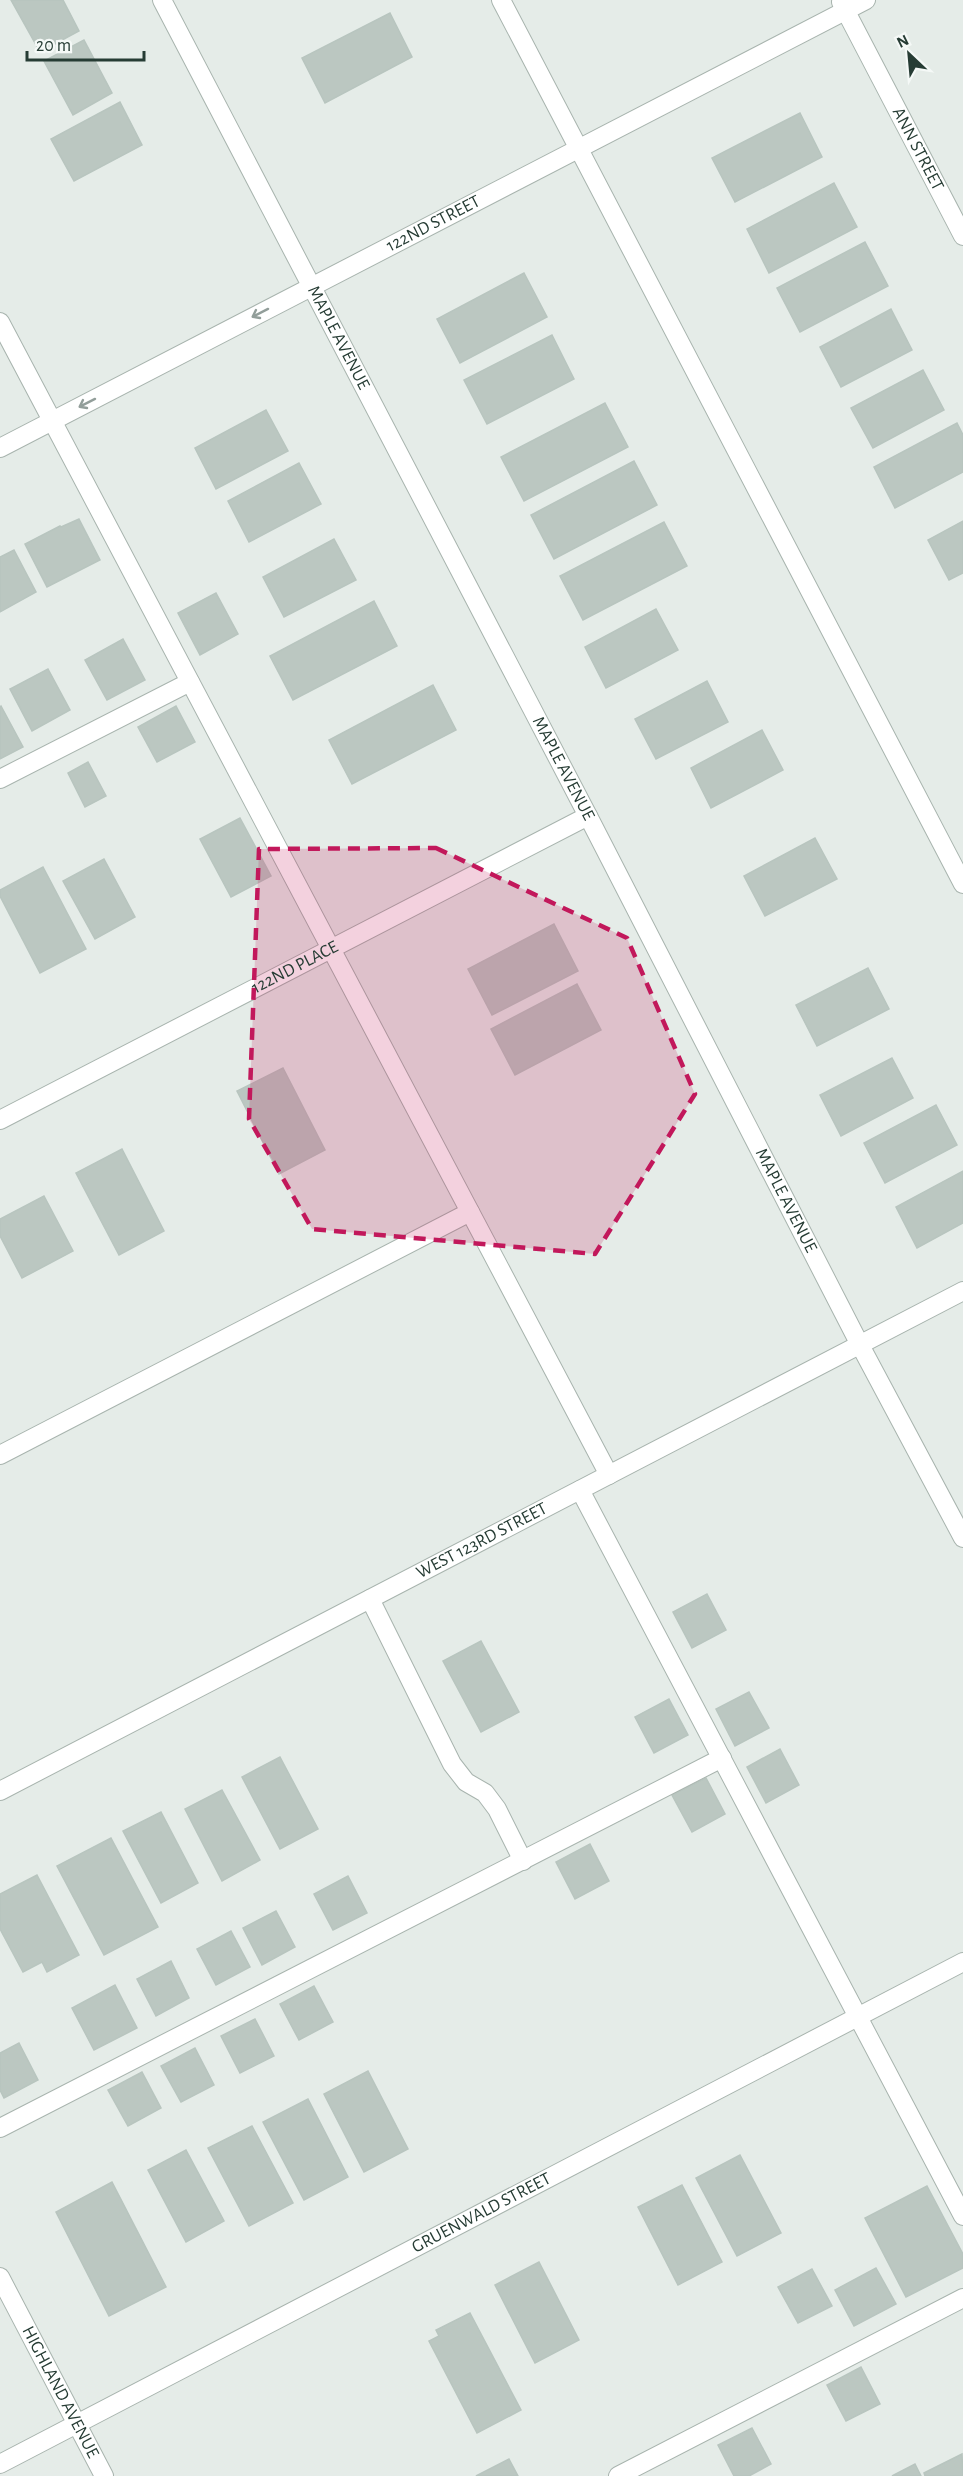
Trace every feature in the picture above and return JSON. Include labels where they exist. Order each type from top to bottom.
[{"type":"street","name":"MAPLE AVENUE","points":[[162,0],[588,816],[860,1345],[963,1538]]},
{"type":"street","points":[[501,0],[963,884]]},
{"type":"street","name":"122ND STREET","points":[[0,448],[578,149],[843,5],[866,0]]},
{"type":"street","name":"ANN STREET","points":[[843,5],[963,236]]},
{"type":"street","points":[[0,322],[609,1475]]},
{"type":"street","points":[[0,779],[190,682]]},
{"type":"street","name":"122ND PLACE","points":[[0,1120],[588,816]]},
{"type":"street","points":[[0,1455],[470,1212]]},
{"type":"street","name":"WEST 123RD STREET","points":[[0,1791],[963,1291]]},
{"type":"street","points":[[580,1490],[963,2216]]},
{"type":"street","points":[[370,1599],[452,1764],[466,1782],[485,1793],[498,1809],[523,1861]]},
{"type":"street","points":[[0,2128],[723,1758]]},
{"type":"street","name":"GRUENWALD STREET","points":[[0,2464],[963,1962]]},
{"type":"street","name":"HIGHLAND AVENUE","points":[[0,2277],[104,2476]]},
{"type":"street","points":[[618,2476],[963,2298]]},
{"type":"highlighted area","points":[[436,848],[627,938],[695,1094],[595,1254],[312,1229],[249,1119],[259,849]]},
{"type":"building","points":[[11,0],[63,0],[79,31],[40,52]]},
{"type":"building","points":[[390,13],[412,57],[325,103],[302,58]]},
{"type":"building","points":[[84,40],[112,93],[73,115],[44,61]]},
{"type":"building","points":[[120,102],[142,145],[74,181],[51,139]]},
{"type":"building","points":[[800,113],[822,157],[735,202],[712,158]]},
{"type":"building","points":[[834,183],[857,227],[769,273],[747,229]]},
{"type":"building","points":[[865,242],[888,286],[800,332],[777,288]]},
{"type":"building","points":[[524,273],[547,317],[460,363],[437,319]]},
{"type":"building","points":[[891,309],[912,350],[841,387],[820,347]]},
{"type":"building","points":[[552,335],[574,379],[487,424],[464,380]]},
{"type":"building","points":[[923,370],[944,410],[873,448],[851,408]]},
{"type":"building","points":[[605,403],[628,447],[524,501],[501,457]]},
{"type":"building","points":[[266,410],[288,451],[216,489],[195,448]]},
{"type":"building","points":[[957,423],[963,435],[963,472],[895,508],[874,467]]},
{"type":"building","points":[[634,461],[657,505],[554,559],[531,515]]},
{"type":"building","points":[[299,463],[321,504],[249,542],[228,501]]},
{"type":"building","points":[[79,519],[100,560],[47,587],[25,544]]},
{"type":"building","points":[[963,521],[963,573],[949,580],[928,540]]},
{"type":"building","points":[[664,522],[687,566],[583,620],[560,576]]},
{"type":"building","points":[[334,539],[356,580],[284,617],[263,577]]},
{"type":"building","points":[[14,550],[36,592],[0,612],[0,557]]},
{"type":"building","points":[[216,593],[238,634],[200,655],[178,613]]},
{"type":"building","points":[[374,601],[397,646],[293,700],[270,656]]},
{"type":"building","points":[[656,609],[678,650],[606,688],[585,647]]},
{"type":"building","points":[[123,639],[145,680],[107,700],[85,660]]},
{"type":"building","points":[[48,669],[70,710],[32,731],[10,689]]},
{"type":"building","points":[[707,681],[728,722],[656,759],[635,719]]},
{"type":"building","points":[[433,685],[456,730],[352,784],[329,740]]},
{"type":"building","points":[[176,706],[195,742],[157,762],[138,727]]},
{"type":"building","points":[[0,707],[23,747],[0,759]]},
{"type":"building","points":[[762,730],[783,770],[711,808],[691,768]]},
{"type":"building","points":[[88,762],[106,796],[85,807],[68,773]]},
{"type":"building","points":[[240,818],[271,876],[231,897],[200,839]]},
{"type":"building","points":[[815,838],[837,879],[765,916],[744,876]]},
{"type":"building","points":[[104,859],[135,917],[95,939],[63,881]]},
{"type":"building","points":[[43,867],[86,949],[40,973],[0,896],[0,890]]},
{"type":"building","points":[[554,924],[578,971],[492,1015],[468,969]]},
{"type":"building","points":[[868,968],[889,1009],[817,1046],[796,1005]]},
{"type":"building","points":[[577,984],[601,1030],[515,1075],[491,1029]]},
{"type":"building","points":[[892,1058],[913,1098],[841,1136],[820,1095]]},
{"type":"building","points":[[283,1068],[325,1150],[279,1174],[237,1091]]},
{"type":"building","points":[[936,1105],[957,1145],[885,1183],[864,1143]]},
{"type":"building","points":[[122,1149],[164,1231],[119,1255],[76,1173]]},
{"type":"building","points":[[963,1171],[963,1223],[917,1248],[896,1207]]},
{"type":"building","points":[[44,1196],[73,1251],[22,1278],[0,1236],[0,1219]]},
{"type":"building","points":[[707,1594],[726,1630],[692,1648],[673,1612]]},
{"type":"building","points":[[481,1641],[519,1712],[481,1732],[443,1661]]},
{"type":"building","points":[[749,1692],[769,1728],[735,1746],[716,1709]]},
{"type":"building","points":[[669,1699],[688,1735],[654,1753],[635,1717]]},
{"type":"building","points":[[780,1749],[799,1785],[766,1803],[747,1767]]},
{"type":"building","points":[[280,1757],[318,1829],[280,1849],[242,1777]]},
{"type":"building","points":[[706,1778],[725,1814],[692,1832],[672,1795]]},
{"type":"building","points":[[222,1790],[260,1860],[222,1881],[185,1809]]},
{"type":"building","points":[[161,1812],[198,1883],[161,1903],[123,1831]]},
{"type":"building","points":[[111,1838],[158,1927],[104,1955],[57,1866]]},
{"type":"building","points":[[590,1844],[609,1881],[575,1899],[556,1862]]},
{"type":"building","points":[[37,1875],[79,1955],[47,1972],[42,1962],[23,1972],[0,1929],[0,1894]]},
{"type":"building","points":[[348,1876],[367,1913],[333,1930],[314,1894]]},
{"type":"building","points":[[276,1911],[295,1947],[262,1965],[243,1928]]},
{"type":"building","points":[[231,1931],[250,1967],[216,1985],[197,1949]]},
{"type":"building","points":[[171,1961],[189,1998],[156,2016],[137,1979]]},
{"type":"building","points":[[115,1985],[137,2028],[94,2050],[72,2008]]},
{"type":"building","points":[[314,1986],[333,2022],[299,2040],[280,2004]]},
{"type":"building","points":[[255,2019],[274,2056],[240,2073],[221,2036]]},
{"type":"building","points":[[19,2043],[38,2080],[4,2098],[0,2090],[0,2053]]},
{"type":"building","points":[[195,2048],[214,2085],[181,2102],[161,2066]]},
{"type":"building","points":[[368,2071],[408,2149],[364,2172],[324,2094]]},
{"type":"building","points":[[142,2072],[161,2108],[128,2126],[108,2090]]},
{"type":"building","points":[[308,2099],[348,2177],[304,2200],[263,2122]]},
{"type":"building","points":[[252,2126],[293,2203],[249,2226],[208,2148]]},
{"type":"building","points":[[186,2150],[224,2221],[186,2242],[148,2170]]},
{"type":"building","points":[[740,2155],[781,2233],[737,2256],[696,2178]]},
{"type":"building","points":[[112,2182],[166,2287],[109,2316],[56,2212]]},
{"type":"building","points":[[682,2185],[722,2262],[678,2285],[638,2207]]},
{"type":"building","points":[[927,2186],[963,2254],[963,2268],[906,2297],[865,2218]]},
{"type":"building","points":[[539,2262],[579,2340],[535,2363],[495,2285]]},
{"type":"building","points":[[876,2268],[896,2304],[854,2326],[835,2290]]},
{"type":"building","points":[[812,2269],[832,2306],[798,2323],[778,2287]]},
{"type":"building","points":[[470,2313],[521,2410],[477,2433],[429,2341],[439,2336],[436,2330]]},
{"type":"building","points":[[861,2367],[880,2404],[846,2421],[827,2385]]},
{"type":"building","points":[[752,2428],[771,2464],[749,2476],[734,2476],[718,2445]]},
{"type":"building","points":[[962,2454],[963,2476],[925,2476],[924,2473]]},
{"type":"building","points":[[509,2459],[518,2476],[476,2476]]},
{"type":"building","points":[[915,2464],[921,2476],[892,2476]]}]
